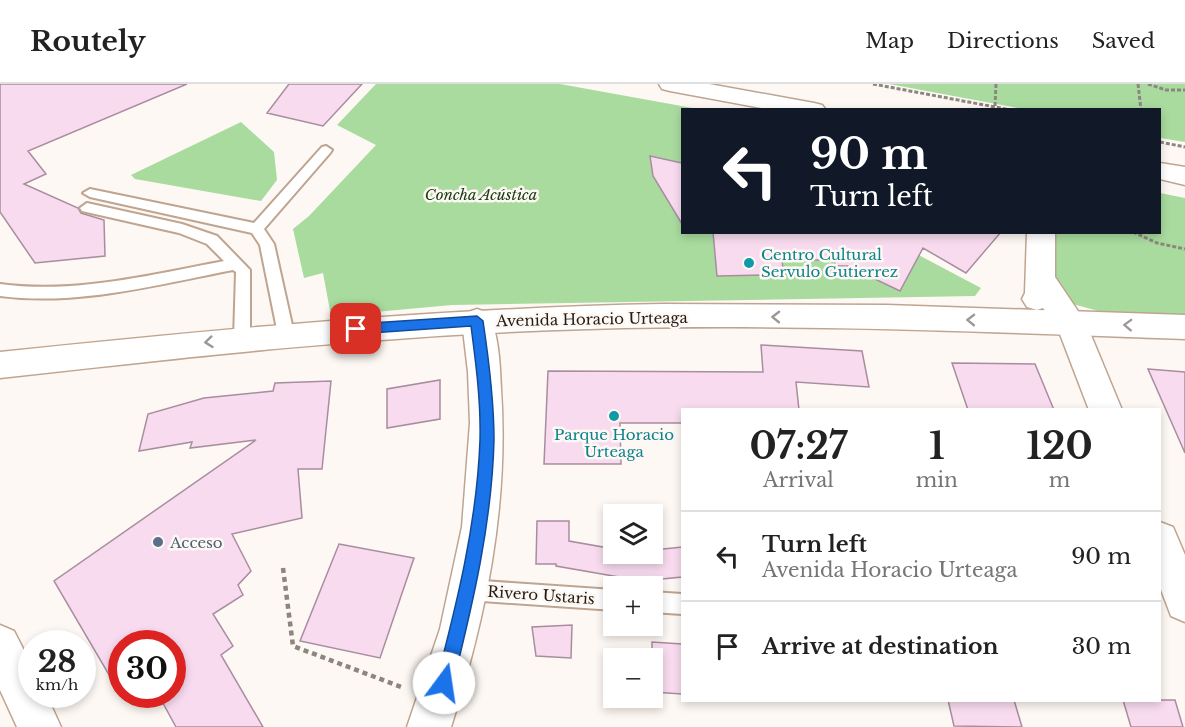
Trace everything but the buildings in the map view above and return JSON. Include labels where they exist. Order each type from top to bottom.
[{"type":"street","points":[[670,84],[803,108]]},
{"type":"street","points":[[1161,171],[1185,176]]},
{"type":"street","points":[[1016,320],[1032,309],[1040,295],[1041,234]]},
{"type":"street","points":[[1040,278],[1058,308],[1071,323],[1105,408]]},
{"type":"street","name":"Avenida Horacio Urteaga","points":[[0,365],[286,334],[477,321],[657,317],[1016,320],[1185,327]]},
{"type":"street","points":[[434,714],[468,590],[483,494],[487,439],[486,389],[477,321]]},
{"type":"street","points":[[1161,542],[1185,602]]},
{"type":"street","points":[[0,645],[39,727]]},
{"type":"lane","points":[[257,229],[326,150]]},
{"type":"lane","points":[[90,193],[257,229],[267,244],[286,334]]},
{"type":"lane","points":[[87,208],[182,229],[212,240],[243,270],[242,339]]},
{"type":"lane","points":[[0,290],[18,294],[52,294],[235,264]]},
{"type":"lane","name":"Rivero Ustaris","points":[[468,590],[603,599]]},
{"type":"lane","points":[[663,603],[681,604]]},
{"type":"path","points":[[873,84],[1003,108]]},
{"type":"path","points":[[910,84],[914,91]]},
{"type":"path","points":[[995,106],[996,84]]},
{"type":"path","points":[[1138,84],[1141,108]]},
{"type":"path","points":[[1148,84],[1166,90],[1185,90]]},
{"type":"path","points":[[1161,142],[1185,147]]},
{"type":"path","points":[[1137,234],[1157,243],[1185,249]]},
{"type":"path","points":[[283,568],[293,646],[434,714]]},
{"type":"green space","name":"Concha Acústica","points":[[376,84],[560,84],[692,108],[681,108],[681,234],[879,234],[981,288],[975,296],[452,305],[331,316],[323,273],[304,278],[293,229],[309,216],[376,145],[337,125]]},
{"type":"green space","points":[[889,84],[1185,84],[1185,142],[1161,138],[1161,108],[1018,108]]},
{"type":"green space","points":[[241,122],[274,152],[277,180],[261,201],[135,179],[131,175]]},
{"type":"green space","points":[[1161,193],[1185,198],[1185,316],[1106,313],[1069,303],[1054,270],[1051,253],[1052,234],[1161,234]]},
{"type":"place","name":"Centro Cultural Servulo Gutierrez","points":[[749,263]]},
{"type":"place","name":"Parque Horacio Urteaga","points":[[614,416]]},
{"type":"place","name":"Acceso","points":[[158,542]]},
{"type":"route","points":[[356,329],[477,321],[486,389],[487,439],[483,494],[479,532],[468,590],[444,683]]}]
